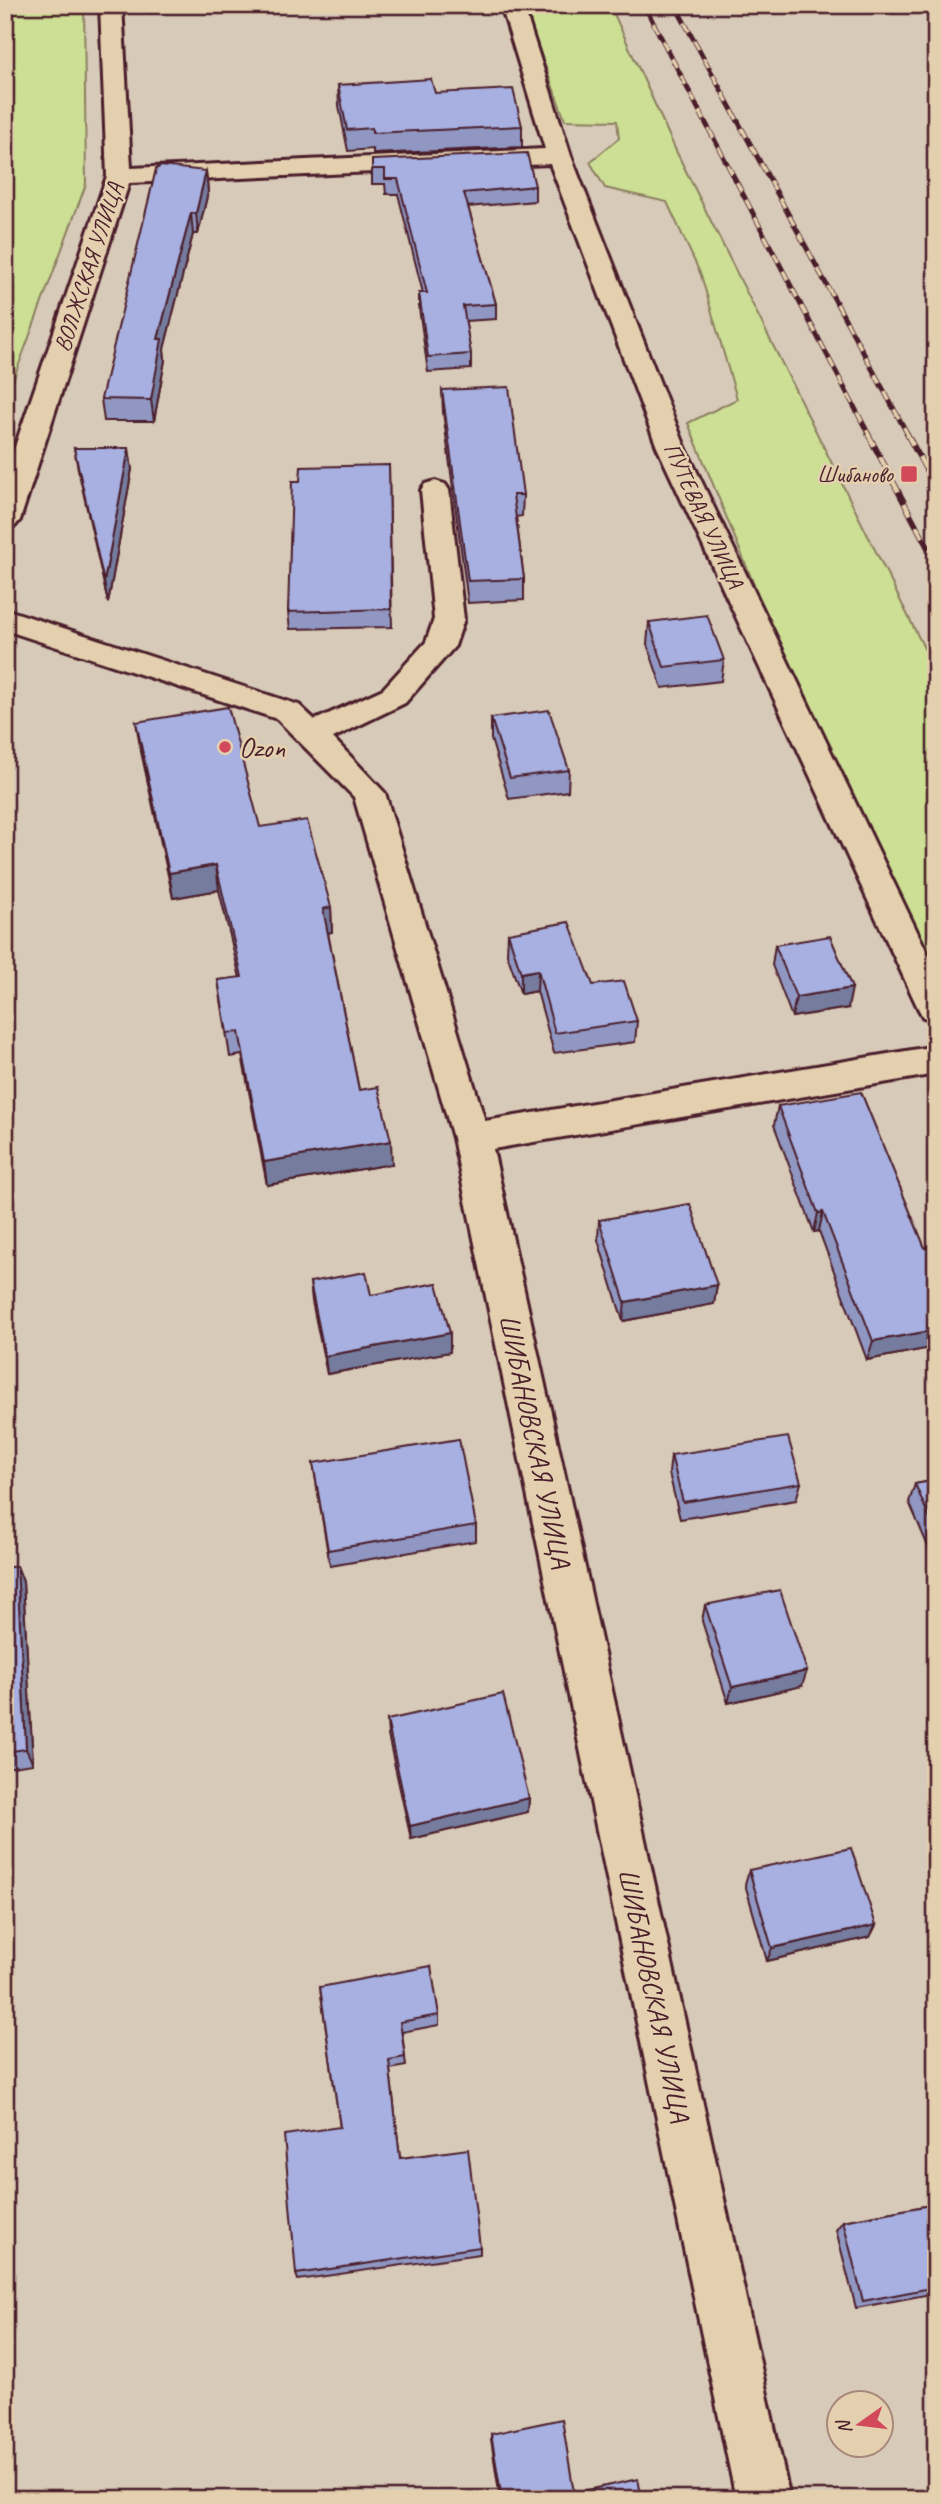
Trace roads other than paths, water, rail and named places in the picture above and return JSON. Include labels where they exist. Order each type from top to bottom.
[{"type":"street","name":"ВОЛЖСКАЯ УЛИЦА","points":[[5,520],[119,176],[111,5]]},
{"type":"street","name":"ПУТЕВАЯ УЛИЦА","points":[[512,5],[559,156],[671,447],[936,1008]]},
{"type":"street","points":[[119,176],[559,156]]},
{"type":"street","points":[[311,735],[394,696],[440,646],[449,619],[435,490]]},
{"type":"street","name":"ШИБАНОВСКАЯ УЛИЦА","points":[[5,619],[288,712],[369,793],[472,1138],[762,2499]]},
{"type":"street","points":[[472,1138],[936,1060]]},
{"type":"railway","points":[[644,5],[869,435]]},
{"type":"railway","points":[[675,5],[908,435]]},
{"type":"railway","points":[[868,434],[936,563]]},
{"type":"railway","points":[[907,434],[936,488]]},
{"type":"place","name":"Шибаново","points":[[909,474]]},
{"type":"place","name":"Ozon","points":[[225,747]]}]
